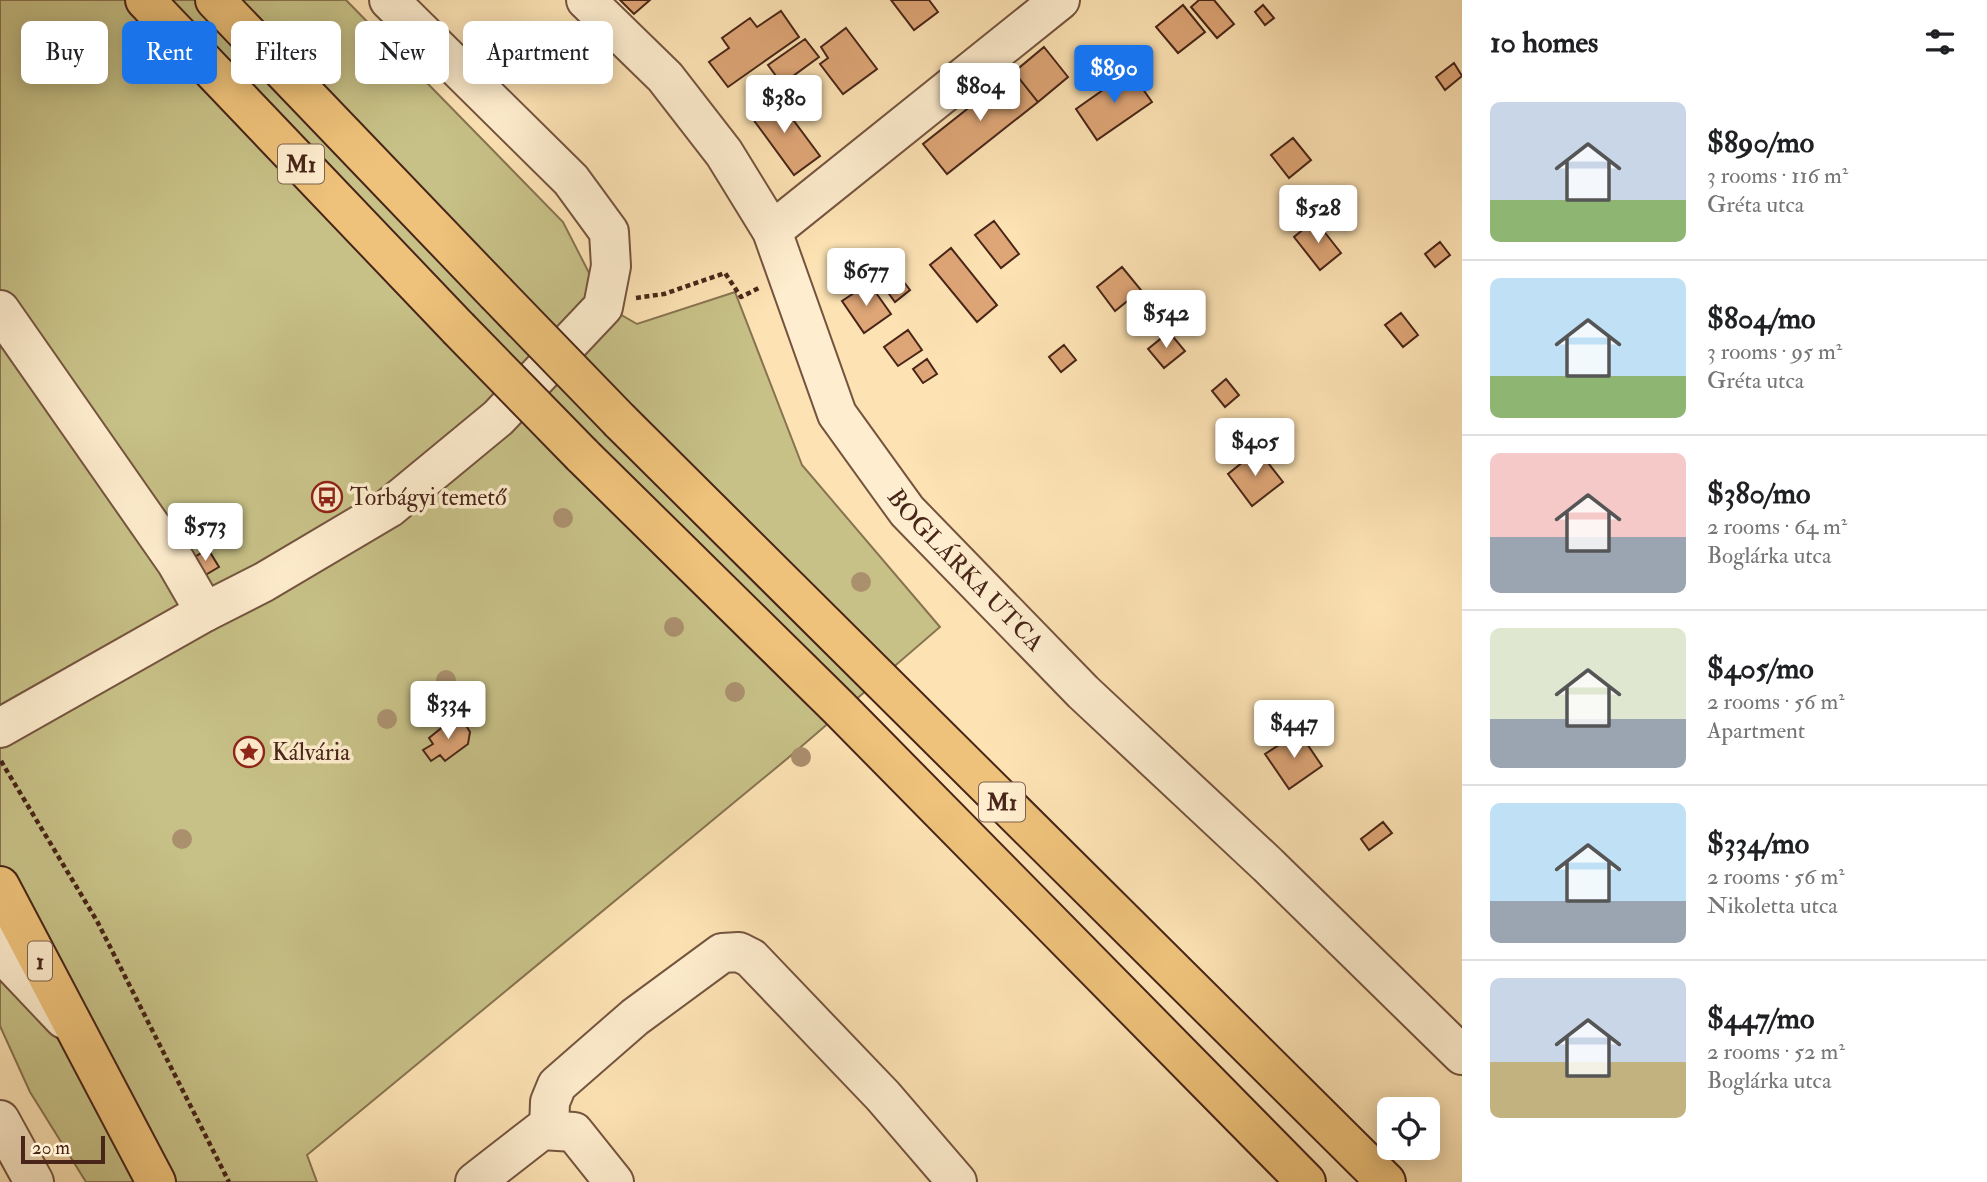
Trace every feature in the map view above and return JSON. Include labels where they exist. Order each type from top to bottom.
[{"type":"main road","name":"M1","points":[[145,0],[582,455],[839,708],[1306,1182]]},
{"type":"main road","name":"M1","points":[[215,0],[620,421],[1386,1182]]},
{"type":"main road","name":"1","points":[[0,887],[156,1182]]},
{"type":"street","points":[[0,728],[205,612],[264,582],[389,508],[498,418],[603,307],[611,266],[609,232],[572,180],[389,0]]},
{"type":"street","name":"BOGLÁRKA UTCA","points":[[586,0],[665,77],[724,153],[772,231],[836,414],[907,511],[1083,692],[1268,865],[1462,1055]]},
{"type":"street","points":[[772,231],[1060,0]]},
{"type":"street","points":[[0,310],[176,562],[205,612]]},
{"type":"street","points":[[0,939],[10,962],[79,1036]]},
{"type":"street","points":[[550,1130],[550,1102],[557,1085],[646,1009],[722,953],[738,952],[751,958],[874,1086],[957,1182]]},
{"type":"street","points":[[0,1120],[34,1182]]},
{"type":"street","points":[[475,1182],[542,1130],[574,1132],[614,1182]]},
{"type":"path","points":[[603,307],[623,300],[664,294],[725,273],[741,297]]},
{"type":"path","points":[[0,759],[97,921],[229,1182]]},
{"type":"shaded area","points":[[0,0],[346,0],[367,21],[355,21],[355,84],[428,84],[563,222],[606,306],[637,324],[735,292],[802,465],[940,627],[788,758],[307,1155],[317,1182],[86,1182],[30,1092],[0,1026]]},
{"type":"building","points":[[620,0],[650,0],[634,14]]},
{"type":"building","points":[[891,0],[929,0],[938,12],[914,30]]},
{"type":"building","points":[[1199,0],[1214,0],[1234,24],[1217,38],[1191,7]]},
{"type":"building","points":[[1183,5],[1205,32],[1178,53],[1156,27]]},
{"type":"building","points":[[1263,5],[1274,18],[1265,25],[1255,12]]},
{"type":"building","points":[[781,11],[799,37],[728,87],[709,62],[729,48],[722,38],[750,18],[757,27]]},
{"type":"building","points":[[846,28],[877,69],[843,94],[820,64],[828,58],[821,47]]},
{"type":"building","points":[[805,39],[819,57],[782,84],[768,65]]},
{"type":"building","points":[[1044,47],[1068,77],[1038,102],[1014,72]]},
{"type":"building","points":[[1454,63],[1462,76],[1445,90],[1436,77]]},
{"type":"building","points":[[1130,71],[1152,102],[1097,140],[1076,109]]},
{"type":"building","points":[[1014,72],[1038,102],[947,174],[923,144]]},
{"type":"building","points":[[769,96],[781,112],[785,109],[820,156],[794,175],[747,111]]},
{"type":"building","points":[[1293,138],[1311,160],[1289,178],[1271,155]]},
{"type":"building","points":[[1315,220],[1341,253],[1320,270],[1294,237]]},
{"type":"building","points":[[994,221],[1019,254],[1001,268],[975,235]]},
{"type":"building","points":[[1440,242],[1450,255],[1435,267],[1425,254]]},
{"type":"building","points":[[951,248],[997,305],[977,322],[930,265]]},
{"type":"building","points":[[887,260],[910,290],[895,302],[873,272]]},
{"type":"building","points":[[1122,267],[1141,290],[1115,311],[1097,287]]},
{"type":"building","points":[[869,283],[891,314],[864,333],[842,301]]},
{"type":"building","points":[[1187,294],[1202,314],[1184,329],[1168,309]]},
{"type":"building","points":[[1401,313],[1418,335],[1403,347],[1385,325]]},
{"type":"building","points":[[908,330],[922,350],[898,366],[884,347]]},
{"type":"building","points":[[1169,332],[1185,351],[1164,368],[1148,349]]},
{"type":"building","points":[[1064,345],[1076,360],[1061,372],[1049,357]]},
{"type":"building","points":[[927,359],[937,374],[923,383],[913,369]]},
{"type":"building","points":[[1226,379],[1239,395],[1225,407],[1212,391]]},
{"type":"building","points":[[1258,450],[1283,482],[1252,506],[1228,474]]},
{"type":"building","points":[[208,549],[219,567],[202,577],[191,559]]},
{"type":"building","points":[[450,721],[464,722],[470,732],[468,744],[445,761],[440,755],[431,761],[423,750],[433,744],[429,738]]},
{"type":"building","points":[[1299,732],[1322,766],[1289,789],[1265,754]]},
{"type":"building","points":[[1383,822],[1392,833],[1369,850],[1361,839]]},
{"type":"place","name":"Torbágyi temető","points":[[327,497]]},
{"type":"place","name":"Kálvária","points":[[249,752]]}]
